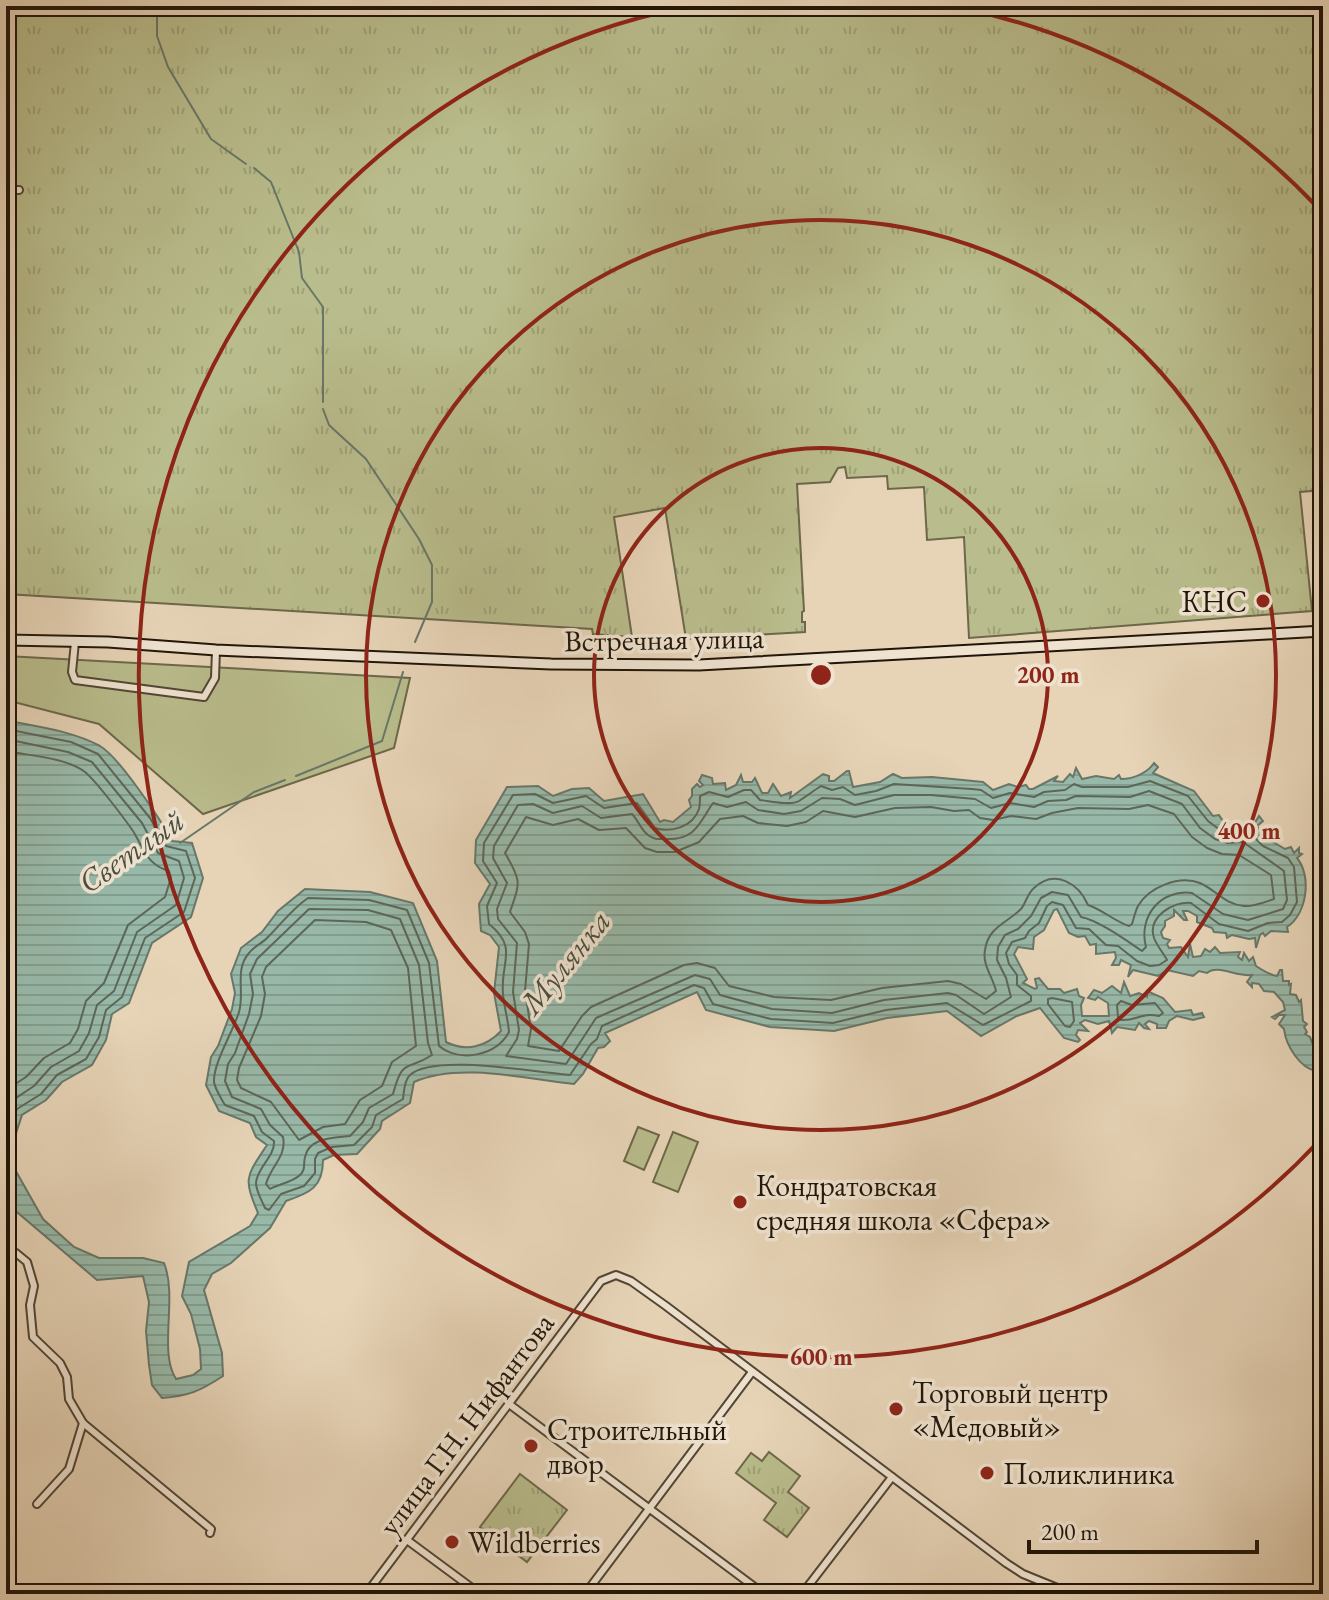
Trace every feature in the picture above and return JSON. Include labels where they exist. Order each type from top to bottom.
[{"type":"main road","name":"Встречная улица","points":[[6,640],[551,664],[699,665],[1323,631]]},
{"type":"street","points":[[6,190],[19,190]]},
{"type":"street","points":[[75,642],[72,672],[75,680],[204,697],[215,678],[216,650]]},
{"type":"street","points":[[6,1251],[16,1253],[27,1262],[34,1286],[30,1305],[33,1337],[60,1363],[67,1377],[69,1399],[83,1423],[211,1529],[210,1533]]},
{"type":"street","name":"улица Г.Н. Нифантова","points":[[366,1594],[601,1281],[616,1275],[631,1281],[752,1372]]},
{"type":"street","points":[[585,1594],[752,1372],[1012,1567],[1072,1594]]},
{"type":"street","points":[[509,1404],[764,1594]]},
{"type":"street","points":[[37,1504],[69,1469],[83,1423]]},
{"type":"street","points":[[802,1594],[892,1477]]},
{"type":"street","points":[[407,1540],[480,1594]]},
{"type":"street","points":[[6,1581],[24,1594]]},
{"type":"green space","points":[[6,6],[1323,6],[1323,490],[1300,492],[1312,611],[969,638],[964,537],[927,540],[924,487],[888,489],[887,476],[847,478],[845,467],[838,468],[830,482],[797,484],[802,622],[805,622],[805,632],[686,639],[665,508],[614,517],[632,637],[593,634],[592,629],[6,594]]},
{"type":"green space","points":[[6,656],[410,678],[394,748],[203,814],[99,724],[6,700]]},
{"type":"green space","points":[[638,1127],[659,1135],[644,1170],[624,1161]]},
{"type":"green space","points":[[673,1132],[698,1142],[678,1192],[653,1182]]},
{"type":"green space","points":[[769,1452],[800,1476],[788,1492],[809,1508],[787,1537],[764,1520],[776,1503],[736,1473],[751,1453],[762,1461]]},
{"type":"green space","points":[[520,1474],[567,1510],[527,1562],[480,1527]]},
{"type":"water","name":"Мулянка","points":[[6,722],[78,737],[108,752],[139,790],[172,841],[192,843],[203,878],[191,917],[152,943],[129,1003],[112,1014],[106,1040],[92,1065],[62,1082],[46,1100],[22,1115],[10,1152],[13,1166],[43,1219],[74,1247],[99,1258],[143,1258],[164,1263],[169,1292],[168,1354],[176,1379],[193,1375],[201,1369],[200,1349],[191,1314],[182,1296],[189,1262],[250,1226],[258,1213],[250,1192],[249,1178],[267,1145],[256,1137],[250,1123],[219,1111],[206,1085],[211,1057],[232,1009],[235,993],[231,974],[241,948],[262,932],[278,911],[305,889],[370,892],[413,903],[437,961],[446,1042],[468,1047],[489,1041],[501,1031],[494,993],[499,947],[490,935],[481,931],[479,904],[490,884],[475,863],[476,840],[507,787],[538,786],[553,796],[572,789],[589,788],[604,801],[643,794],[660,822],[673,822],[691,807],[692,789],[697,784],[700,787],[703,785],[699,781],[702,775],[712,778],[713,784],[725,783],[726,790],[736,785],[741,775],[743,782],[752,782],[755,778],[762,793],[768,793],[773,784],[781,796],[791,792],[790,798],[823,774],[829,776],[829,781],[834,781],[847,771],[853,787],[880,782],[893,774],[902,778],[932,777],[983,782],[993,790],[1009,784],[1018,787],[1026,785],[1033,789],[1058,776],[1054,781],[1063,782],[1070,774],[1073,777],[1076,768],[1082,779],[1096,776],[1114,779],[1119,775],[1121,779],[1126,779],[1140,774],[1154,763],[1158,767],[1153,773],[1194,791],[1213,816],[1219,815],[1230,824],[1254,824],[1259,816],[1263,821],[1257,826],[1263,836],[1285,849],[1291,847],[1294,853],[1299,848],[1302,854],[1297,858],[1305,875],[1305,894],[1299,913],[1287,927],[1288,932],[1271,931],[1265,936],[1263,933],[1256,948],[1255,938],[1232,935],[1227,938],[1226,933],[1214,932],[1212,928],[1197,922],[1197,916],[1188,911],[1183,911],[1187,920],[1184,920],[1174,910],[1174,916],[1165,921],[1161,932],[1163,938],[1170,940],[1167,944],[1169,948],[1181,947],[1188,957],[1190,944],[1193,957],[1201,956],[1205,949],[1210,952],[1215,947],[1220,953],[1240,952],[1238,957],[1242,960],[1244,953],[1249,961],[1253,957],[1256,966],[1272,975],[1277,976],[1282,970],[1283,981],[1291,984],[1290,994],[1296,995],[1299,1002],[1301,1000],[1303,1021],[1307,1024],[1305,1034],[1310,1037],[1314,1048],[1321,1048],[1323,1072],[1317,1078],[1316,1071],[1305,1066],[1295,1055],[1279,1024],[1285,1015],[1275,1019],[1272,1017],[1285,1010],[1283,1002],[1274,992],[1264,991],[1259,984],[1252,983],[1252,987],[1247,982],[1252,975],[1216,970],[1207,973],[1199,971],[1193,976],[1167,970],[1158,976],[1133,970],[1128,977],[1131,965],[1121,960],[1119,965],[1112,965],[1115,952],[1096,954],[1096,944],[1090,945],[1085,936],[1069,933],[1057,909],[1044,930],[1034,937],[1033,949],[1018,947],[1014,954],[1027,979],[1023,983],[1035,989],[1035,979],[1039,978],[1048,989],[1060,989],[1064,993],[1077,989],[1079,996],[1084,998],[1082,1016],[1109,1016],[1108,1003],[1098,997],[1095,1000],[1088,998],[1094,990],[1102,993],[1112,986],[1121,993],[1124,982],[1130,996],[1139,993],[1147,997],[1147,991],[1163,998],[1175,1012],[1191,1010],[1193,1015],[1202,1013],[1204,1017],[1193,1020],[1177,1016],[1169,1021],[1166,1028],[1157,1028],[1157,1024],[1149,1021],[1145,1024],[1149,1029],[1139,1023],[1135,1030],[1117,1027],[1112,1033],[1109,1021],[1098,1024],[1085,1020],[1080,1023],[1088,1031],[1078,1030],[1078,1042],[1064,1038],[1040,1008],[1017,1016],[981,1036],[947,1011],[887,1018],[834,1031],[770,1027],[706,1010],[697,992],[605,1033],[610,1041],[598,1048],[574,1084],[472,1073],[451,1073],[414,1082],[410,1103],[382,1121],[380,1129],[357,1154],[334,1155],[323,1160],[321,1177],[314,1188],[286,1201],[270,1228],[231,1263],[212,1274],[204,1290],[222,1353],[223,1376],[194,1392],[162,1398],[152,1385],[146,1331],[149,1302],[143,1276],[97,1280],[11,1207],[6,1198]]},
{"type":"waterway","points":[[157,6],[157,36],[168,67],[211,139],[246,164]]},
{"type":"waterway","points":[[254,168],[271,182],[299,252],[302,278],[323,307],[323,402]]},
{"type":"waterway","name":"Светлый","points":[[323,409],[329,425],[366,459],[419,539],[432,565],[432,602],[415,642]]},
{"type":"waterway","name":"Светлый","points":[[296,776],[382,741],[403,672]]},
{"type":"waterway","name":"Светлый","points":[[180,843],[254,792],[285,780]]},
{"type":"place","name":"КНС","points":[[1263,601]]},
{"type":"place","name":"Кондратовская средняя школа «Сфера»","points":[[740,1202]]},
{"type":"place","name":"Торговый центр «Медовый»","points":[[896,1409]]},
{"type":"place","name":"Строительный двор","points":[[531,1446]]},
{"type":"place","name":"Поликлиника","points":[[987,1473]]},
{"type":"place","name":"Wildberries","points":[[452,1542]]}]
